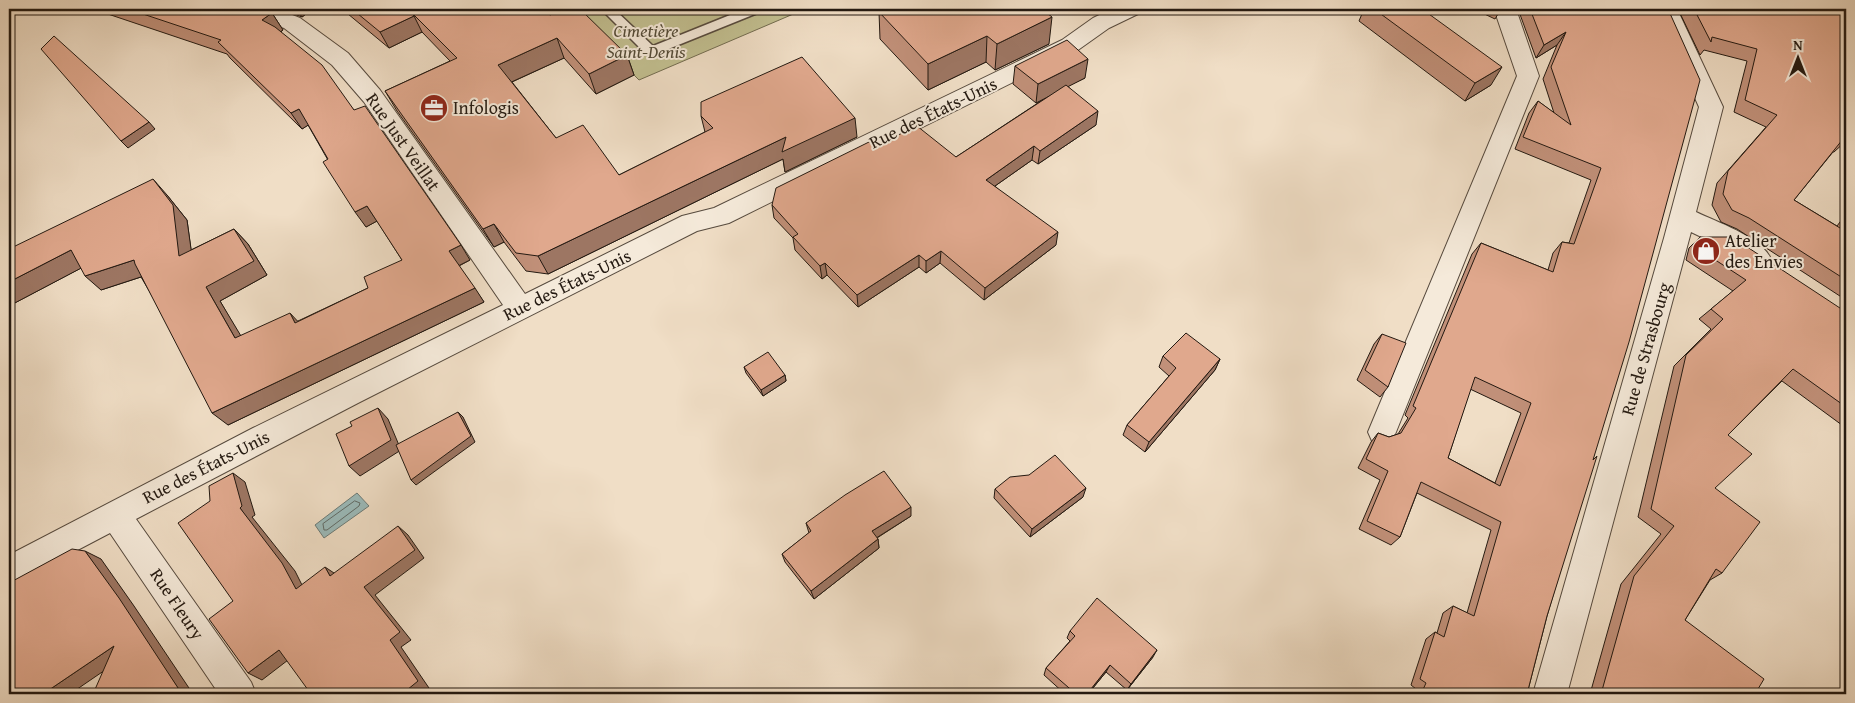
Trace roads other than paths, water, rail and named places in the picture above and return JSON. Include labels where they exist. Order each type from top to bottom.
[{"type":"street","name":"Rue Just Veillat","points":[[256,9],[292,23],[340,59],[372,96],[520,308]]},
{"type":"street","name":"Rue des États-Unis","points":[[9,571],[115,514],[520,308],[691,223],[720,216],[860,149],[1070,45],[1101,23],[1130,9]]},
{"type":"street","points":[[1382,432],[1528,76],[1505,9]]},
{"type":"street","name":"Rue de Strasbourg","points":[[1550,694],[1711,107],[1666,9]]},
{"type":"street","points":[[1682,218],[1728,238],[1775,269]]},
{"type":"street","name":"Rue Fleury","points":[[115,514],[239,694]]},
{"type":"lane","points":[[607,9],[651,52],[756,9]]},
{"type":"lane","points":[[718,9],[728,20]]},
{"type":"water","points":[[357,493],[369,506],[324,538],[315,525]]},
{"type":"place","name":"Infologis","points":[[434,108]]},
{"type":"place","name":"Atelier des Envies","points":[[1706,251]]},
{"type":"park label","name":"Cimetière Saint-Denis","points":[[646,41]]}]
